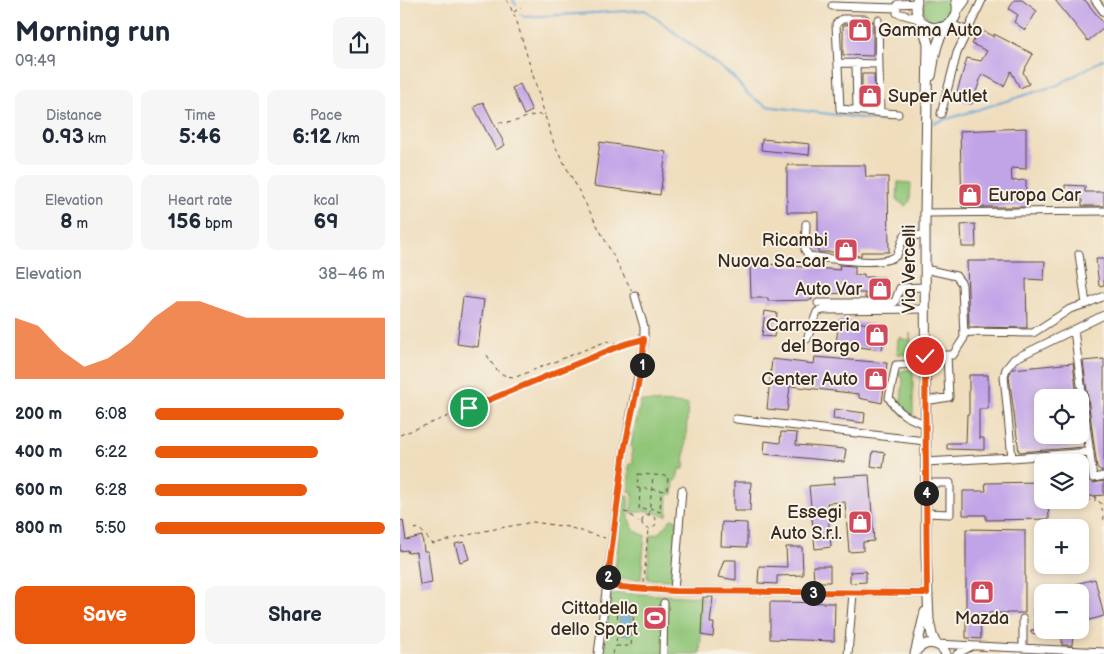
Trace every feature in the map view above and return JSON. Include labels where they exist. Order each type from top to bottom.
[{"type":"main road","points":[[956,0],[957,11]]},
{"type":"main road","name":"Via Vercelli","points":[[928,85],[936,44],[941,33],[950,24],[965,0]]},
{"type":"main road","name":"Via Vercelli","points":[[915,653],[925,644],[936,644],[932,635],[927,598],[925,213],[928,44],[920,20],[917,1]]},
{"type":"main road","points":[[920,20],[936,29],[950,24]]},
{"type":"main road","name":"Via Vercelli","points":[[915,653],[927,598]]},
{"type":"main road","points":[[936,644],[946,654]]},
{"type":"street","points":[[941,114],[949,75],[966,30],[982,0]]},
{"type":"street","points":[[1095,0],[1104,12]]},
{"type":"street","points":[[832,6],[898,8],[917,1]]},
{"type":"street","points":[[898,8],[920,20]]},
{"type":"street","points":[[865,19],[842,19],[836,24],[840,108],[898,114]]},
{"type":"street","points":[[878,20],[880,113]]},
{"type":"street","points":[[950,24],[966,30]]},
{"type":"street","points":[[839,63],[879,64]]},
{"type":"street","points":[[856,63],[857,110]]},
{"type":"street","points":[[925,213],[1104,211]]},
{"type":"street","points":[[806,224],[805,250],[809,256],[830,258],[887,260],[897,255],[904,236],[925,235]]},
{"type":"street","points":[[1079,254],[1086,304]]},
{"type":"street","points":[[925,269],[956,276],[962,284],[964,332],[964,338],[953,355],[896,365],[890,398],[896,411],[906,418],[925,424]]},
{"type":"street","points":[[818,303],[889,303],[895,302],[900,288],[925,287]]},
{"type":"street","points":[[598,654],[624,451],[642,366],[644,327],[635,296]]},
{"type":"street","points":[[964,332],[1033,333],[1070,309],[1104,296]]},
{"type":"street","points":[[808,338],[817,312],[824,310],[925,309]]},
{"type":"street","points":[[1011,457],[1004,383],[1006,369],[1014,359],[1104,315]]},
{"type":"street","points":[[1074,330],[1093,478],[1104,476]]},
{"type":"street","points":[[925,401],[949,397],[947,356]]},
{"type":"street","points":[[736,419],[925,441]]},
{"type":"street","points":[[926,462],[1011,457],[1014,460],[1090,452]]},
{"type":"street","points":[[926,483],[950,483],[950,514],[926,513]]},
{"type":"street","points":[[674,591],[682,490]]},
{"type":"street","points":[[607,586],[674,591],[852,593],[927,598]]},
{"type":"street","points":[[848,654],[852,593]]},
{"type":"street","points":[[663,654],[664,603]]},
{"type":"street","points":[[1023,619],[1023,648]]},
{"type":"street","points":[[936,644],[974,645],[996,650],[1023,648],[1104,652]]},
{"type":"street","points":[[958,654],[974,645]]},
{"type":"path","points":[[507,0],[513,13],[554,144],[635,296]]},
{"type":"path","points":[[513,13],[521,7]]},
{"type":"path","points":[[500,122],[506,124],[539,113],[545,116]]},
{"type":"path","points":[[400,434],[536,382],[622,345],[644,339]]},
{"type":"path","points":[[488,355],[498,373],[506,377],[516,377],[607,341],[622,345]]},
{"type":"path","points":[[640,489],[662,490],[667,491],[668,476],[638,474],[637,488],[640,489],[639,510],[650,508],[660,512],[662,490]]},
{"type":"path","points":[[649,515],[653,475]]},
{"type":"path","points":[[1095,496],[1096,500]]},
{"type":"path","points":[[1089,500],[1096,500],[1101,503],[1104,520]]},
{"type":"path","points":[[622,512],[629,513],[648,529],[643,588]]},
{"type":"path","points":[[642,523],[643,518],[649,515]]},
{"type":"path","points":[[648,529],[653,528],[655,523],[654,519],[649,515]]},
{"type":"path","points":[[414,529],[419,528],[424,531],[433,544],[484,531],[534,522],[568,527],[613,540]]},
{"type":"path","points":[[612,654],[616,646],[618,608],[634,609],[632,646],[616,646]]},
{"type":"path","points":[[617,636],[632,637]]},
{"type":"green space","points":[[925,0],[948,0],[950,6],[949,15],[938,22],[929,20],[923,11]]},
{"type":"green space","points":[[898,182],[911,183],[910,201],[905,206],[897,200]]},
{"type":"green space","points":[[910,333],[913,355],[897,354],[898,339],[901,337],[902,339],[910,340]]},
{"type":"green space","points":[[913,370],[913,415],[894,404],[896,399],[901,403],[903,378],[898,375],[898,372]]},
{"type":"green space","points":[[641,401],[688,404],[684,469],[679,469],[677,480],[674,480],[673,494],[668,494],[667,516],[648,511],[631,513],[633,492],[629,491],[629,464],[633,464],[631,444]]},
{"type":"green space","points":[[623,495],[629,496],[631,525],[639,533],[645,535],[641,579],[620,579],[619,584],[614,581]]},
{"type":"green space","points":[[671,519],[677,520],[673,580],[647,579],[650,536],[661,532]]},
{"type":"green space","name":"Cittadella dello Sport","points":[[617,593],[703,597],[700,654],[604,654],[611,596]]},
{"type":"water","points":[[623,609],[631,613],[630,635],[619,634],[620,613]]},
{"type":"building","points":[[1014,0],[1022,0],[1037,11],[1025,30],[1014,22],[1018,15],[1009,9]]},
{"type":"building","points":[[1055,0],[1085,0],[1104,24],[1104,28],[1088,41]]},
{"type":"building","name":"Gamma Auto","points":[[873,21],[873,56],[843,55],[843,25],[865,24]]},
{"type":"building","points":[[979,29],[994,37],[994,34],[1033,54],[1023,72],[1029,84],[1020,88],[1011,71],[1004,86],[982,74],[972,104],[955,99],[967,58],[981,61],[987,51],[972,44]]},
{"type":"building","points":[[862,74],[874,74],[875,106],[862,106]]},
{"type":"building","points":[[520,84],[532,111],[524,115],[512,88]]},
{"type":"building","points":[[483,102],[505,145],[496,150],[474,107]]},
{"type":"building","points":[[1026,128],[1026,169],[1011,168],[1012,181],[1026,180],[1026,207],[962,207],[960,131]]},
{"type":"building","points":[[762,139],[810,144],[809,155],[761,150]]},
{"type":"building","points":[[600,142],[666,152],[660,195],[594,186]]},
{"type":"building","points":[[787,165],[865,165],[866,177],[888,177],[889,252],[861,252],[861,256],[839,254],[839,252],[818,252],[818,212],[787,212]]},
{"type":"building","points":[[1065,185],[1085,186],[1085,192],[1104,192],[1104,206],[1082,206],[1082,200],[1065,200]]},
{"type":"building","points":[[975,224],[976,247],[962,247],[961,225]]},
{"type":"building","points":[[1096,259],[1104,259],[1104,285],[1099,286]]},
{"type":"building","points":[[967,261],[1045,261],[1044,280],[1026,279],[1027,328],[969,327]]},
{"type":"building","points":[[767,264],[840,270],[839,265],[855,266],[855,275],[864,274],[864,277],[884,277],[884,298],[865,298],[865,293],[812,294],[812,300],[768,301],[768,298],[751,298],[750,265]]},
{"type":"building","points":[[463,297],[484,300],[478,347],[457,344]]},
{"type":"building","points":[[765,311],[777,313],[774,337],[762,336]]},
{"type":"building","points":[[839,320],[885,326],[882,350],[836,344]]},
{"type":"building","points":[[815,357],[887,363],[882,403],[859,398],[859,394],[790,386],[787,411],[767,409],[772,359],[814,364]]},
{"type":"building","points":[[1104,359],[1104,471],[1097,467],[1089,406],[1089,389],[1087,389],[1083,361]]},
{"type":"building","points":[[1073,363],[1076,389],[1034,389],[1034,444],[1084,444],[1084,447],[1019,452],[1009,376],[1013,369]]},
{"type":"building","points":[[969,375],[988,375],[988,409],[979,409],[979,438],[984,438],[984,450],[947,449],[947,443],[966,443],[967,414],[969,414]]},
{"type":"building","points":[[834,409],[865,413],[864,423],[833,419]]},
{"type":"building","points":[[781,432],[797,433],[796,445],[846,449],[844,462],[764,454],[765,441],[780,443]]},
{"type":"building","points":[[873,451],[885,453],[883,468],[871,466]]},
{"type":"building","points":[[869,475],[874,541],[863,542],[863,551],[849,552],[845,502],[827,503],[831,547],[815,549],[809,486],[834,484],[834,477]]},
{"type":"building","points":[[1089,481],[1093,483],[1104,481],[1104,495],[1089,496]]},
{"type":"building","points":[[734,482],[751,482],[750,511],[734,511]]},
{"type":"building","points":[[1034,482],[1034,509],[1048,509],[1049,519],[986,520],[986,515],[963,515],[963,491],[986,491],[985,483]]},
{"type":"building","points":[[403,520],[406,540],[422,536],[424,551],[428,551],[432,583],[420,585],[416,552],[400,551],[400,521]]},
{"type":"building","points":[[722,522],[747,523],[747,547],[721,546]]},
{"type":"building","points":[[966,529],[1025,530],[1025,613],[980,613],[981,639],[966,638]]},
{"type":"building","points":[[464,542],[469,559],[460,562],[455,544]]},
{"type":"building","points":[[786,547],[802,547],[803,575],[777,576],[777,584],[758,583],[759,566],[787,567]]},
{"type":"building","points":[[724,560],[736,560],[736,580],[718,577]]},
{"type":"building","points":[[813,566],[830,566],[830,582],[814,582]]},
{"type":"building","points":[[866,571],[866,582],[850,583],[850,572]]},
{"type":"building","points":[[1095,579],[1104,616],[1089,620],[1089,584],[1076,584]]},
{"type":"building","points":[[703,597],[713,597],[710,623],[714,623],[713,637],[701,635]]},
{"type":"building","points":[[770,602],[835,603],[834,641],[770,639]]},
{"type":"building","points":[[1062,639],[1073,639],[1072,645],[1062,645]]},
{"type":"waterway","points":[[513,0],[516,5]]},
{"type":"waterway","points":[[520,14],[525,17],[645,10],[732,76],[749,95],[766,106],[884,121]]},
{"type":"waterway","points":[[934,123],[1058,85],[1104,59]]},
{"type":"place","name":"Gamma Auto","points":[[860,30]]},
{"type":"place","name":"Super Autlet","points":[[870,96]]},
{"type":"place","name":"Europa Car","points":[[970,195]]},
{"type":"place","name":"Ricambi Nuova Sa-car","points":[[846,250]]},
{"type":"place","name":"Auto Var","points":[[880,289]]},
{"type":"place","name":"Carrozzeria del Borgo","points":[[877,335]]},
{"type":"place","name":"Center Auto","points":[[876,379]]},
{"type":"place","name":"Essegi Auto S.r.l.","points":[[860,522]]},
{"type":"place","name":"Mazda","points":[[982,592]]},
{"type":"place","name":"Cittadella dello Sport","points":[[655,618]]},
{"type":"route","points":[[469,408],[622,345],[644,339],[642,366],[624,451],[607,586],[674,591],[927,593],[925,356]]}]
